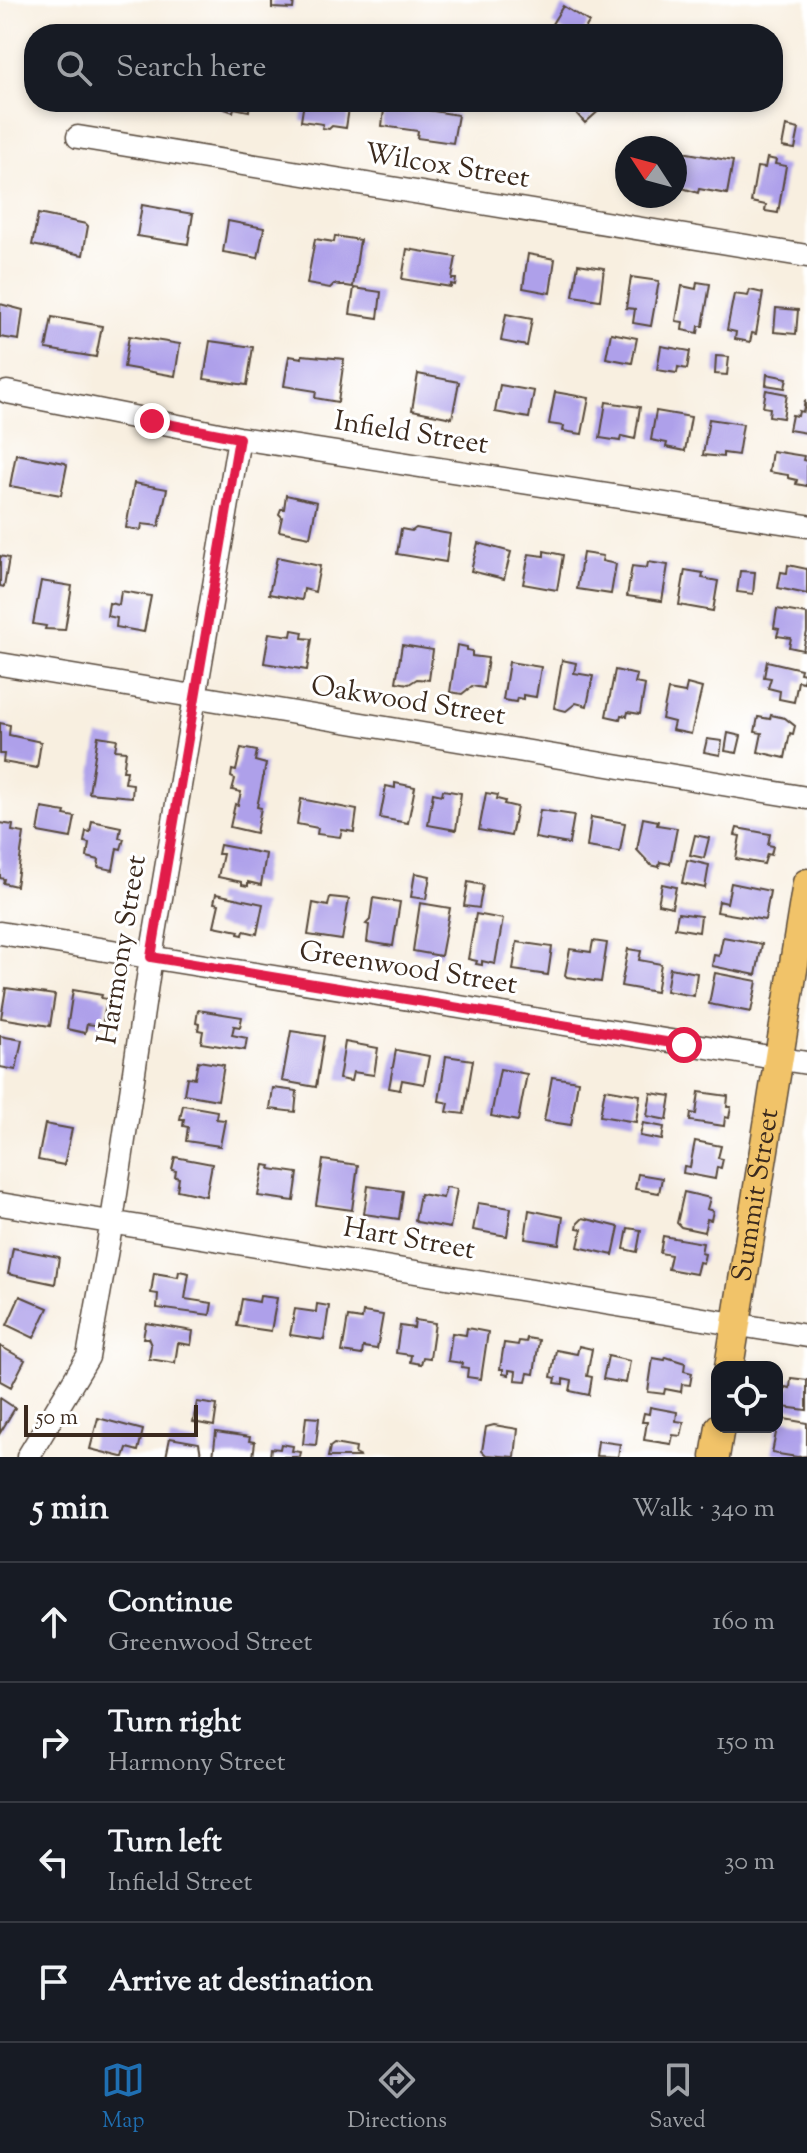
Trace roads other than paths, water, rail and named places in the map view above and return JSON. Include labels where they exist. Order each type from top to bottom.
[{"type":"main road","name":"Summit Street","points":[[730,1361],[807,883]]},
{"type":"main road","points":[[715,1457],[719,1433]]},
{"type":"street","name":"Wilcox Street","points":[[78,137],[807,256]]},
{"type":"street","name":"Infield Street","points":[[7,392],[239,438],[807,526]]},
{"type":"street","name":"Harmony Street","points":[[28,1457],[88,1357],[112,1221],[151,957],[239,438]]},
{"type":"street","name":"Oakwood Street","points":[[0,664],[807,798]]},
{"type":"street","name":"Greenwood Street","points":[[0,933],[779,1061],[807,1063]]},
{"type":"street","name":"Hart Street","points":[[0,1204],[807,1336]]}]
